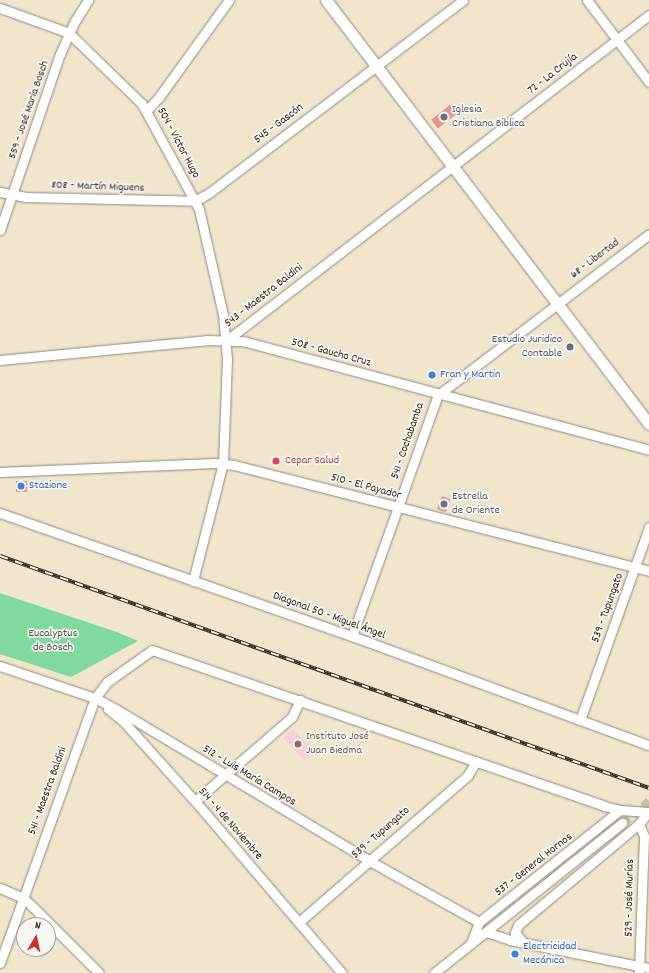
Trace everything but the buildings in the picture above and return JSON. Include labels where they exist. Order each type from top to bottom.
[{"type":"main road","points":[[326,0],[649,424]]},
{"type":"street","name":"559 - José María Bosch","points":[[0,230],[69,33],[88,0]]},
{"type":"street","points":[[147,110],[160,97],[229,0]]},
{"type":"street","name":"545 - Gascón","points":[[195,201],[209,194],[463,0]]},
{"type":"street","points":[[587,0],[649,82]]},
{"type":"street","name":"504 - Víctor Hugo","points":[[0,8],[69,33],[147,110],[195,201],[201,217],[227,340]]},
{"type":"street","name":"72 - La Crujía","points":[[453,166],[649,16]]},
{"type":"street","name":"543 - Maestra Baldini","points":[[193,581],[223,463],[227,340],[453,166]]},
{"type":"street","name":"808 - Martín Miguens","points":[[0,192],[12,196],[195,201]]},
{"type":"street","name":"68 - Libertad","points":[[556,303],[649,234]]},
{"type":"street","name":"541 - Cochabamba","points":[[352,636],[438,395],[556,303]]},
{"type":"street","name":"508 - Gaucho Cruz","points":[[0,360],[227,340],[256,345],[438,395],[649,450]]},
{"type":"street","name":"510 - El Payador","points":[[0,472],[223,463],[649,572]]},
{"type":"street","name":"Diagonal 50 - Miguel Ángel","points":[[0,513],[352,636],[649,745]]},
{"type":"street","name":"539 - Tupungato","points":[[580,720],[649,527]]},
{"type":"street","name":"541 - Maestra Baldini","points":[[0,963],[94,698],[107,682],[152,650],[300,700]]},
{"type":"street","name":"512 - Luis María Campos","points":[[0,666],[94,698],[129,716],[223,775],[368,860],[479,922]]},
{"type":"street","name":"514 - 4 de Noviembre","points":[[94,698],[124,722],[342,973]]},
{"type":"street","points":[[194,801],[292,717],[300,700],[620,810],[648,812]]},
{"type":"street","name":"539 - Tupungato","points":[[299,922],[368,860],[468,775],[476,761]]},
{"type":"street","name":"537 - General Hornos","points":[[479,922],[620,810]]},
{"type":"street","points":[[522,942],[515,933],[518,926],[639,824],[648,812]]},
{"type":"street","name":"537 - General Hornos","points":[[434,973],[622,823]]},
{"type":"street","name":"529 - José Murías","points":[[639,824],[644,836],[643,969]]},
{"type":"street","points":[[0,888],[23,898],[100,973]]},
{"type":"street","points":[[471,943],[479,922]]},
{"type":"street","points":[[486,932],[522,942],[643,969]]},
{"type":"shaded area","name":"Instituto José Juan Biedma","points":[[293,729],[313,751],[303,760],[283,738]]},
{"type":"green space","name":"Eucalyptus de Bosch","points":[[0,593],[117,632],[138,641],[71,677],[0,654]]},
{"type":"tunnel","points":[[622,823],[649,801]]},
{"type":"railway","points":[[0,556],[649,788]]},
{"type":"place","name":"Iglesia Cristiana Biblica","points":[[444,117]]},
{"type":"place","name":"Estudio Juridico Contable","points":[[570,347]]},
{"type":"place","name":"Fran y Martin","points":[[432,375]]},
{"type":"place","name":"Cepar Salud","points":[[276,461]]},
{"type":"place","name":"Stazione","points":[[21,486]]},
{"type":"place","name":"Estrella de Oriente","points":[[444,504]]},
{"type":"place","name":"Instituto José Juan Biedma","points":[[298,744]]},
{"type":"place","name":"Electricidad Mecánica","points":[[515,954]]}]
